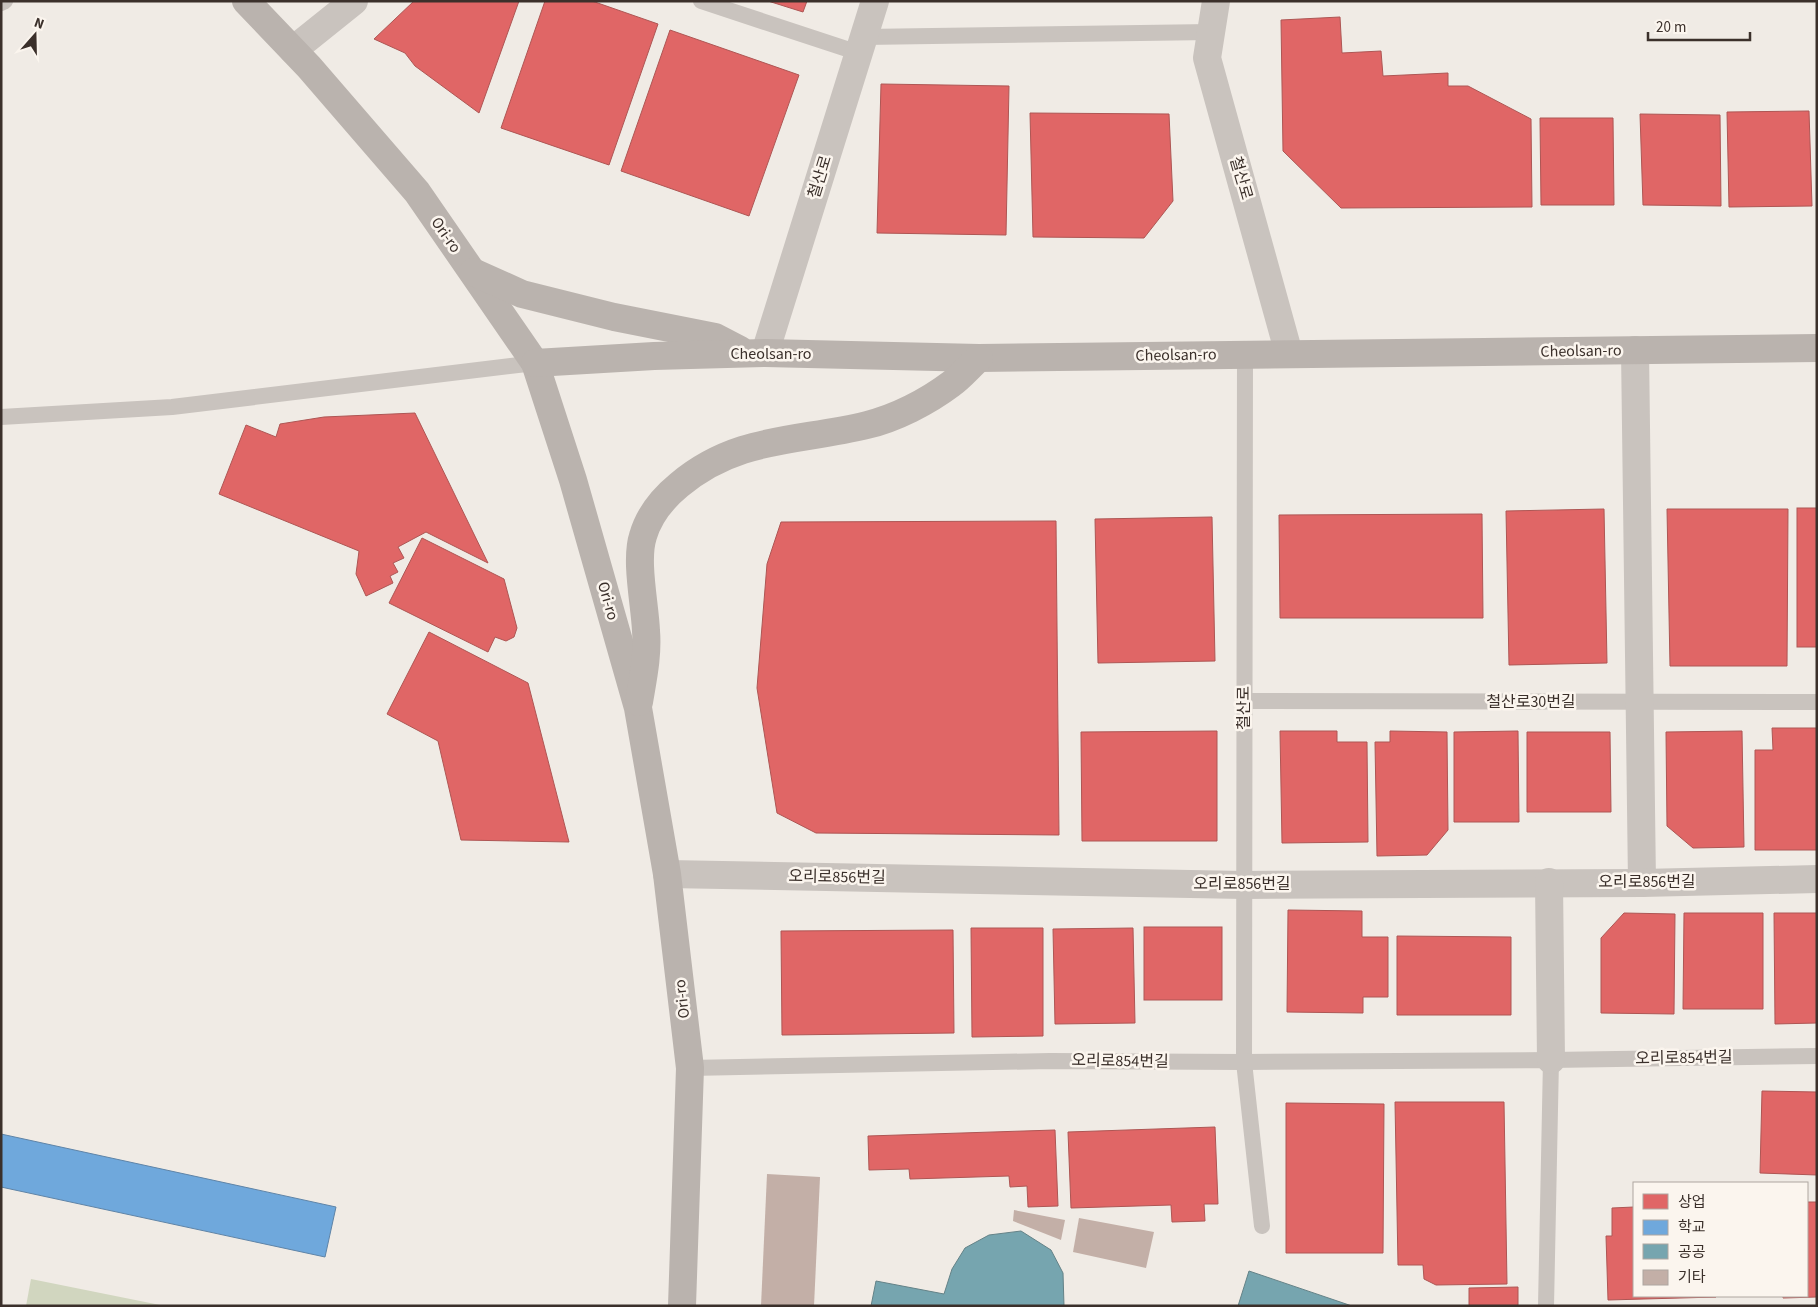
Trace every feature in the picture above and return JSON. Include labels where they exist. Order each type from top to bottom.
[{"type":"main road","name":"Ori-ro","points":[[246,1],[293,50],[416,192],[535,363],[573,480],[638,708],[667,874],[690,1068],[682,1306]]},
{"type":"main road","points":[[472,271],[522,294],[614,317],[715,337],[757,353]]},
{"type":"main road","name":"Cheolsan-ro","points":[[535,363],[654,356],[757,353],[979,358],[1817,348]]},
{"type":"main road","points":[[638,708],[645,666],[646,632],[641,576],[642,539],[650,516],[667,495],[696,470],[720,458],[770,441],[867,425],[907,410],[952,384],[979,358]]},
{"type":"street","points":[[293,50],[354,1]]},
{"type":"street","name":"철산로","points":[[757,353],[875,1]]},
{"type":"street","name":"철산로","points":[[1216,1],[1207,58],[1289,354]]},
{"type":"street","points":[[1635,350],[1642,883]]},
{"type":"street","name":"오리로856번길","points":[[667,874],[1244,885],[1642,883],[1817,879]]},
{"type":"street","points":[[1549,882],[1551,1060]]},
{"type":"lane","points":[[1,3],[5,1]]},
{"type":"lane","points":[[701,1],[861,45],[1211,32]]},
{"type":"lane","name":"철산로","points":[[1245,354],[1244,1062],[1262,1226]]},
{"type":"lane","points":[[1,418],[172,407],[535,363]]},
{"type":"lane","name":"철산로30번길","points":[[1244,702],[1817,702]]},
{"type":"lane","name":"오리로854번길","points":[[690,1068],[1050,1061],[1551,1060],[1817,1056]]},
{"type":"lane","points":[[1546,1306],[1551,1060]]},
{"type":"green space","points":[[31,1279],[165,1306],[26,1306]]},
{"type":"building: 상업","points":[[414,1],[519,1],[479,113],[415,66],[405,53],[374,39]]},
{"type":"building: 상업","points":[[545,1],[592,1],[658,24],[609,165],[501,128]]},
{"type":"building: 상업","points":[[768,1],[807,1],[803,12]]},
{"type":"building: 상업","points":[[1340,17],[1342,53],[1381,51],[1383,76],[1448,73],[1448,86],[1468,86],[1531,119],[1532,207],[1341,208],[1283,151],[1281,20]]},
{"type":"building: 상업","points":[[670,30],[799,75],[749,216],[621,171]]},
{"type":"building: 상업","points":[[881,84],[1009,86],[1006,235],[877,233]]},
{"type":"building: 상업","points":[[1809,111],[1812,206],[1729,207],[1727,112]]},
{"type":"building: 상업","points":[[1030,113],[1169,114],[1173,201],[1144,238],[1033,237]]},
{"type":"building: 상업","points":[[1640,114],[1720,115],[1721,206],[1643,205]]},
{"type":"building: 상업","points":[[1540,118],[1613,118],[1614,205],[1541,205]]},
{"type":"building: 상업","points":[[415,413],[488,563],[426,532],[398,547],[404,558],[393,563],[398,572],[390,576],[393,583],[366,596],[356,574],[359,551],[219,494],[246,425],[276,437],[280,424],[324,417]]},
{"type":"building: 상업","points":[[1797,508],[1817,508],[1817,647],[1797,647]]},
{"type":"building: 상업","points":[[1604,509],[1607,663],[1509,665],[1506,511]]},
{"type":"building: 상업","points":[[1667,509],[1788,509],[1787,666],[1670,666]]},
{"type":"building: 상업","points":[[1482,514],[1483,618],[1280,618],[1279,515]]},
{"type":"building: 상업","points":[[1212,517],[1215,661],[1098,663],[1095,519]]},
{"type":"building: 상업","points":[[1056,521],[1059,835],[816,833],[777,813],[757,688],[767,564],[781,522]]},
{"type":"building: 상업","points":[[422,538],[504,579],[517,628],[514,637],[506,641],[495,637],[488,652],[389,603]]},
{"type":"building: 상업","points":[[429,632],[528,683],[569,842],[461,840],[438,741],[387,714]]},
{"type":"building: 상업","points":[[1772,728],[1817,728],[1817,850],[1755,850],[1755,750],[1773,750]]},
{"type":"building: 상업","points":[[1217,731],[1217,841],[1082,841],[1081,732]]},
{"type":"building: 상업","points":[[1280,731],[1337,731],[1337,742],[1367,742],[1368,842],[1282,843]]},
{"type":"building: 상업","points":[[1390,731],[1447,732],[1448,830],[1427,855],[1377,856],[1375,742],[1390,742]]},
{"type":"building: 상업","points":[[1518,731],[1519,822],[1454,822],[1454,732]]},
{"type":"building: 상업","points":[[1742,731],[1744,847],[1693,848],[1667,826],[1666,732]]},
{"type":"building: 상업","points":[[1527,732],[1610,732],[1611,812],[1527,812]]},
{"type":"building: 상업","points":[[1288,910],[1362,911],[1362,937],[1388,937],[1388,997],[1363,997],[1363,1013],[1287,1012]]},
{"type":"building: 상업","points":[[1624,913],[1675,914],[1674,1014],[1601,1013],[1601,938]]},
{"type":"building: 상업","points":[[1684,913],[1763,913],[1763,1009],[1683,1009]]},
{"type":"building: 상업","points":[[1774,913],[1817,913],[1817,1023],[1775,1024]]},
{"type":"building: 상업","points":[[1144,927],[1222,927],[1222,1000],[1144,1000]]},
{"type":"building: 상업","points":[[971,928],[1043,928],[1043,1036],[972,1037]]},
{"type":"building: 상업","points":[[1133,928],[1135,1023],[1055,1024],[1053,929]]},
{"type":"building: 상업","points":[[953,930],[954,1033],[782,1035],[781,931]]},
{"type":"building: 상업","points":[[1397,936],[1511,937],[1511,1015],[1397,1015]]},
{"type":"building: 상업","points":[[1762,1091],[1817,1092],[1817,1175],[1760,1173]]},
{"type":"building: 상업","points":[[1395,1102],[1504,1102],[1507,1284],[1436,1285],[1424,1279],[1423,1265],[1398,1265]]},
{"type":"building: 상업","points":[[1286,1103],[1384,1104],[1383,1253],[1286,1253]]},
{"type":"building: 상업","points":[[1215,1127],[1218,1204],[1204,1204],[1205,1221],[1172,1222],[1171,1205],[1071,1208],[1068,1132]]},
{"type":"building: 상업","points":[[1055,1130],[1058,1206],[1028,1207],[1027,1186],[1010,1187],[1009,1176],[910,1179],[909,1169],[869,1170],[868,1136]]},
{"type":"building: 상업","points":[[1808,1202],[1817,1202],[1817,1297],[1783,1298],[1808,1297]]},
{"type":"building: 상업","points":[[1633,1207],[1633,1297],[1716,1297],[1608,1300],[1606,1236],[1612,1236],[1612,1208]]},
{"type":"building: 상업","points":[[1518,1287],[1518,1306],[1469,1306],[1469,1288]]},
{"type":"building: 학교","points":[[1,1134],[336,1207],[325,1257],[1,1187]]},
{"type":"building: 공공","points":[[1021,1231],[1051,1250],[1063,1273],[1064,1306],[871,1306],[876,1281],[944,1294],[952,1269],[965,1248],[989,1235]]},
{"type":"building: 공공","points":[[1249,1271],[1352,1306],[1238,1306]]},
{"type":"building: 기타","points":[[767,1174],[820,1177],[814,1306],[761,1306]]},
{"type":"building: 기타","points":[[1014,1210],[1065,1220],[1061,1240],[1013,1221]]},
{"type":"building: 기타","points":[[1079,1218],[1154,1232],[1146,1268],[1073,1252]]}]
